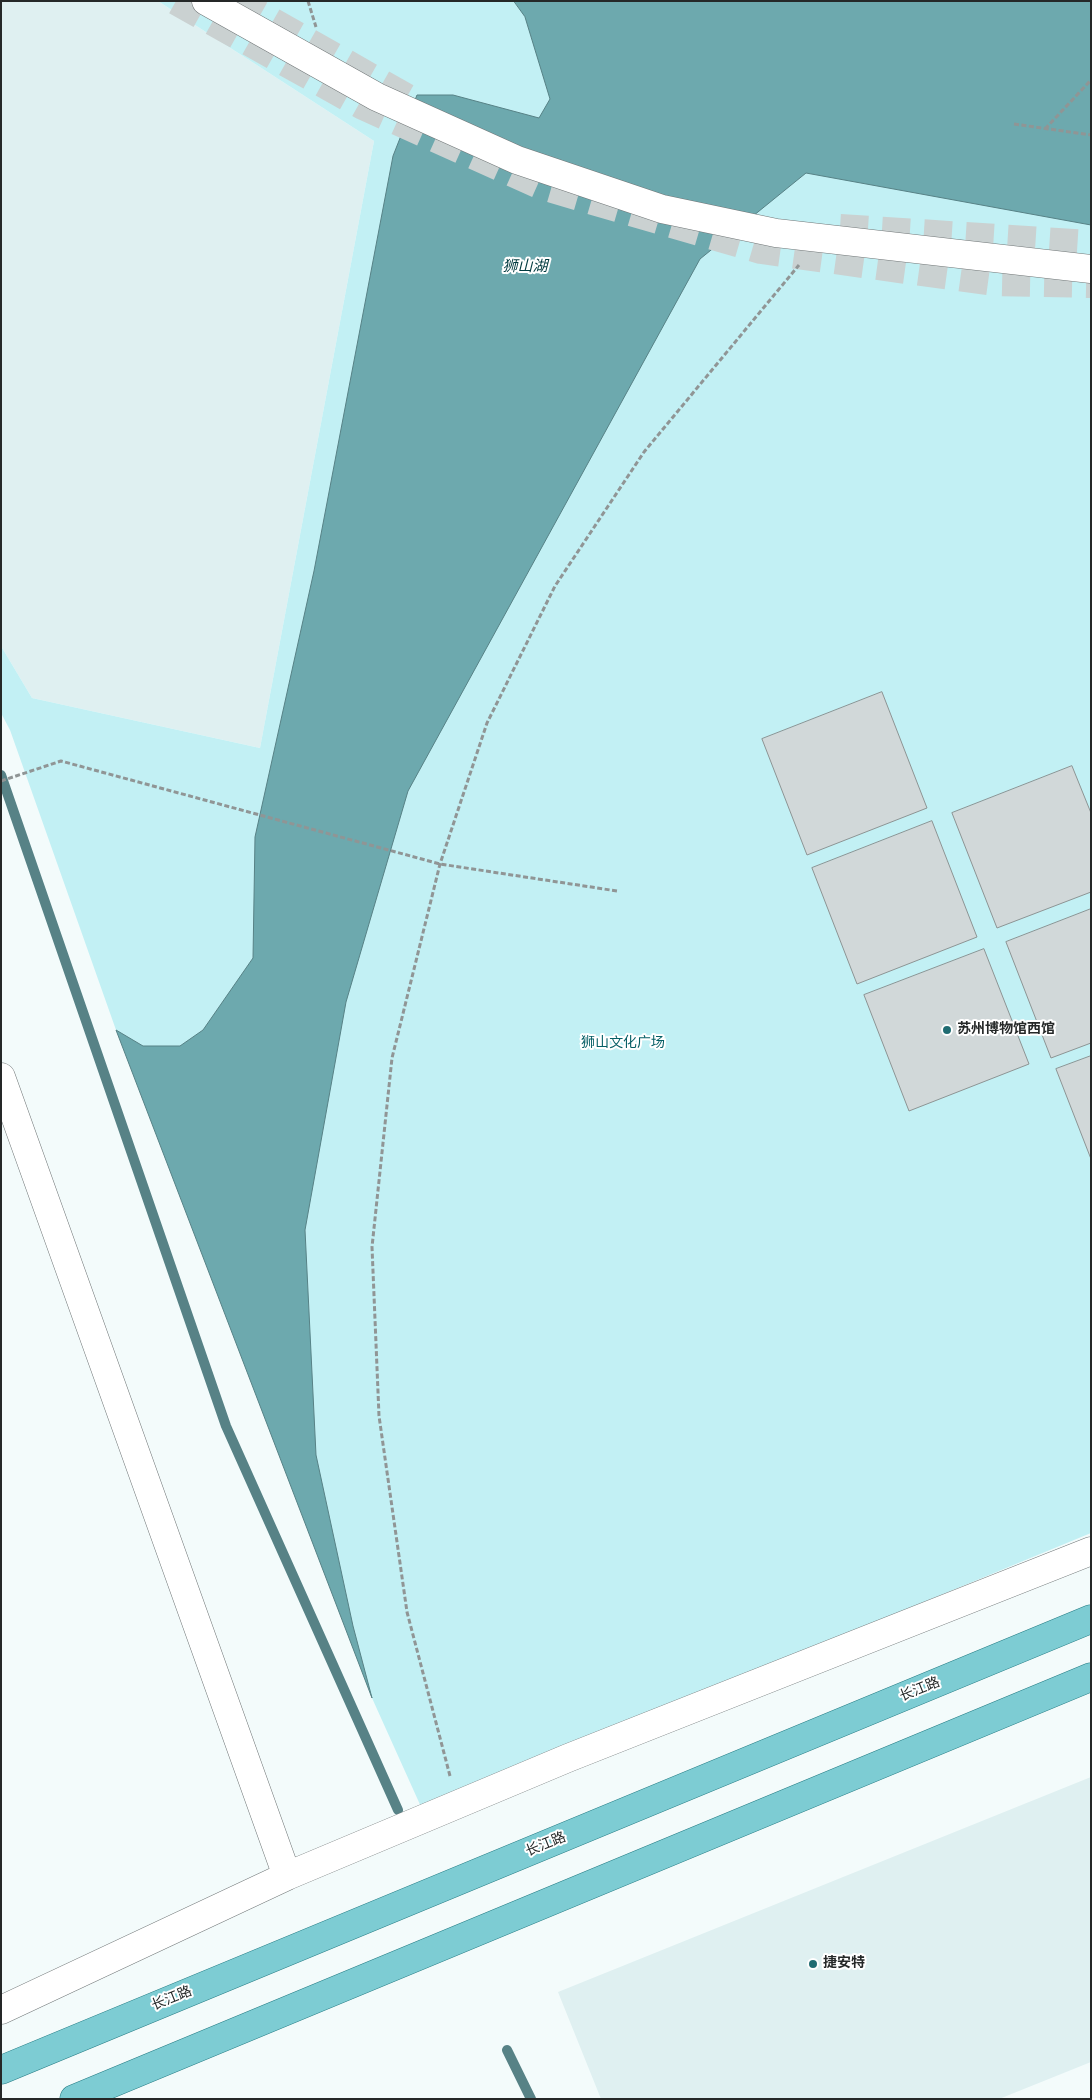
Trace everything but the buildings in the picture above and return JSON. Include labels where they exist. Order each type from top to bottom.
[{"type":"main road","name":"长江路","points":[[1,2070],[1091,1619]]},
{"type":"main road","points":[[74,2099],[1091,1677]]},
{"type":"street","points":[[206,1],[377,97],[517,160],[662,209],[776,233],[1091,269]]},
{"type":"street","points":[[1,1077],[287,1876]]},
{"type":"street","points":[[1,2010],[287,1876],[577,1754],[1091,1551]]},
{"type":"path","points":[[1045,129],[1091,80]]},
{"type":"path","points":[[1014,124],[1091,135]]},
{"type":"path","points":[[458,1804],[407,1612],[379,1416],[372,1247],[392,1058],[440,864],[487,723],[555,586],[644,452],[822,238]]},
{"type":"path","points":[[1,780],[61,761],[440,864],[617,890]]},
{"type":"shaded area","points":[[1,1],[158,1],[374,141],[260,748],[32,698],[1,646]]},
{"type":"shaded area","points":[[1091,1777],[1091,2062],[999,2099],[601,2099],[558,1992]]},
{"type":"green space","name":"狮山文化广场","points":[[158,1],[1091,1],[1091,1533],[422,1809],[372,1698],[116,1030],[10,730],[1,713],[1,646],[32,698],[260,748],[374,141]]},
{"type":"water","name":"狮山湖","points":[[514,1],[1091,1],[1091,225],[806,173],[700,259],[408,791],[346,1002],[305,1230],[316,1455],[353,1626],[372,1698],[116,1030],[143,1046],[180,1046],[203,1030],[253,958],[255,837],[314,571],[393,156],[417,95],[453,95],[539,118],[550,99],[525,17]]},
{"type":"waterway","points":[[1,775],[226,1426],[398,1810]]},
{"type":"waterway","points":[[507,2050],[531,2099]]},
{"type":"tunnel","points":[[176,1],[363,106],[542,186],[761,250],[994,282],[1091,284]]},
{"type":"tunnel","points":[[236,1],[418,104]]},
{"type":"tunnel","points":[[840,228],[1091,244]]},
{"type":"place","name":"苏州博物馆西馆","points":[[947,1030]]},
{"type":"place","name":"捷安特","points":[[813,1964]]}]
